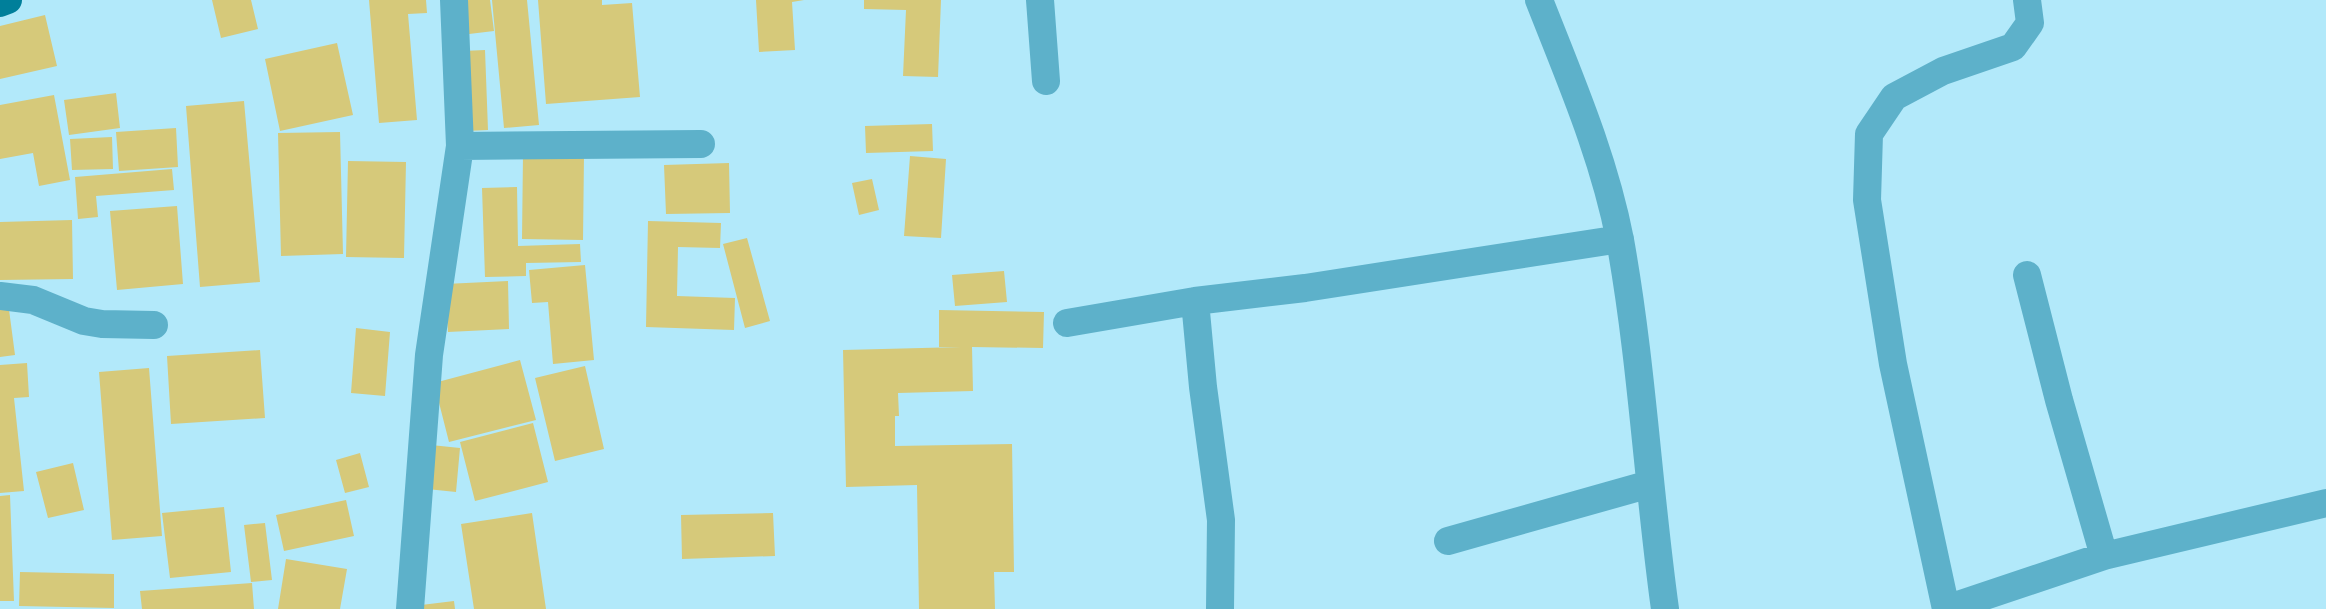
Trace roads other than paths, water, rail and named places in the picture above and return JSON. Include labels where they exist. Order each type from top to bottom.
[{"type":"main road","points":[[0,3],[8,0]]},
{"type":"street","points":[[410,609],[429,355],[460,146],[454,0]]},
{"type":"street","points":[[1040,0],[1046,81]]},
{"type":"street","points":[[1539,0],[1595,142],[1620,240],[1636,355],[1665,609]]},
{"type":"street","points":[[2027,0],[2030,23],[2013,48],[1943,71],[1894,96],[1869,134],[1867,200],[1894,364],[1946,609],[2104,556],[2326,503]]},
{"type":"street","points":[[460,146],[701,144]]},
{"type":"street","points":[[1067,324],[1195,301],[1306,288],[1620,240]]},
{"type":"street","points":[[2027,275],[2058,400],[2104,556]]},
{"type":"street","points":[[0,296],[32,300],[84,321],[102,324],[154,325]]},
{"type":"street","points":[[1195,301],[1203,387],[1221,520],[1220,609]]},
{"type":"street","points":[[1448,541],[1650,484]]}]
